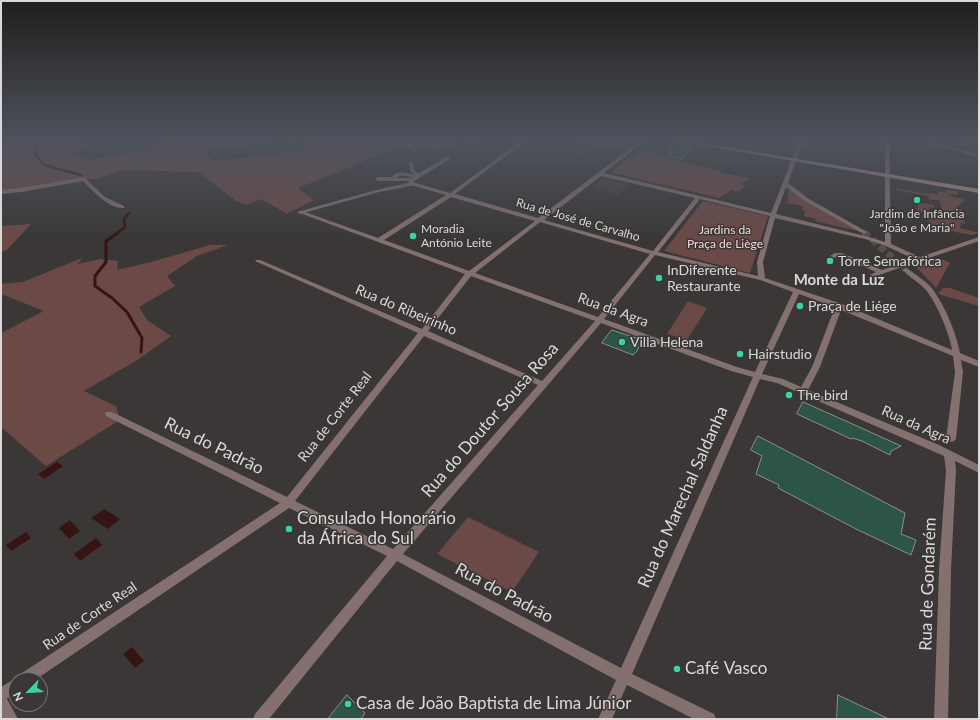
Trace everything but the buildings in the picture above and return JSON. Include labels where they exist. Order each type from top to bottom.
[{"type":"main road","points":[[880,175],[979,191]]},
{"type":"street","points":[[414,175],[415,179]]},
{"type":"street","points":[[340,195],[354,197],[415,179],[422,175]]},
{"type":"street","points":[[380,240],[450,195],[478,175]]},
{"type":"street","name":"Rua de Corte Real","points":[[36,672],[288,503],[469,274],[600,175]]},
{"type":"street","points":[[604,175],[860,236],[888,245],[919,259]]},
{"type":"street","points":[[762,279],[760,262],[773,215],[789,175]]},
{"type":"street","points":[[888,176],[888,245]]},
{"type":"street","name":"Rua de José de Carvalho","points":[[378,179],[394,177],[398,180],[415,179],[450,195],[654,253]]},
{"type":"street","points":[[1,192],[84,179],[103,198],[122,207]]},
{"type":"street","points":[[785,183],[807,200],[864,232]]},
{"type":"street","name":"Rua da Agra","points":[[354,197],[330,202],[300,212],[734,369],[758,374],[780,381],[950,447],[979,469]]},
{"type":"street","points":[[699,197],[654,253],[762,279],[839,306],[979,364]]},
{"type":"street","points":[[873,275],[979,239]]},
{"type":"street","name":"Rua do Doutor Sousa Rosa","points":[[260,719],[395,555],[600,320],[654,253]]},
{"type":"street","points":[[833,256],[840,254],[882,272]]},
{"type":"street","name":"Rua do Ribeirinho","points":[[258,261],[543,384]]},
{"type":"street","name":"Rua de Gondarém","points":[[906,270],[927,287],[936,298],[954,339],[959,365],[959,380],[950,447],[951,470],[946,562],[941,719]]},
{"type":"street","name":"Rua do Marechal Saldanha","points":[[605,719],[758,374],[797,291]]},
{"type":"street","points":[[803,391],[816,366],[839,306]]},
{"type":"street","name":"Rua do Padrão","points":[[109,414],[395,555],[624,677],[709,719]]},
{"type":"street","points":[[1,702],[11,719]]},
{"type":"shaded area","points":[[604,179],[630,185],[618,195],[591,187]]},
{"type":"shaded area","points":[[57,462],[63,466],[44,479],[38,474]]},
{"type":"shaded area","points":[[104,509],[120,519],[108,529],[91,518]]},
{"type":"shaded area","points":[[70,520],[80,531],[69,539],[59,528]]},
{"type":"shaded area","points":[[26,532],[31,538],[11,551],[6,545]]},
{"type":"shaded area","points":[[96,538],[102,545],[80,561],[74,554]]},
{"type":"shaded area","points":[[132,647],[144,661],[135,668],[123,654]]},
{"type":"green space","points":[[1,175],[110,175],[97,179],[84,179],[1,192]]},
{"type":"green space","points":[[201,175],[331,175],[298,188],[314,200],[287,214],[261,199],[246,205],[235,200]]},
{"type":"green space","points":[[621,175],[731,175],[750,178],[741,184],[746,186],[738,192],[731,190],[719,198]]},
{"type":"green space","points":[[896,188],[920,193],[938,194],[938,191],[947,193],[947,190],[957,191],[958,195],[948,194],[949,196],[963,199],[964,203],[960,202],[961,206],[957,205],[958,209],[962,210],[962,212],[959,212],[960,219],[964,220],[965,224],[960,223],[962,226],[960,226],[960,228],[979,233],[972,235],[936,228],[936,232],[930,231],[928,214],[916,210],[916,208],[918,208],[917,202],[934,205],[934,208],[929,207],[929,211],[942,213],[940,201],[928,199],[929,196],[896,190]]},
{"type":"green space","points":[[789,190],[795,191],[862,232],[815,221],[817,219],[804,216],[805,211],[802,210],[803,206],[787,203]]},
{"type":"green space","name":"Jardins da Praça de Liège","points":[[703,201],[768,216],[750,273],[664,251]]},
{"type":"green space","points":[[31,224],[7,250],[1,252],[1,226]]},
{"type":"green space","points":[[210,245],[228,245],[197,256],[167,276],[175,286],[139,307],[147,320],[171,336],[139,359],[84,391],[116,406],[120,420],[46,466],[1,427],[1,333],[44,311],[1,294],[1,284],[23,282],[82,258],[78,264],[100,259],[118,261],[117,270]]},
{"type":"green space","points":[[942,259],[950,263],[936,288],[916,267]]},
{"type":"green space","points":[[943,288],[950,288],[979,298],[979,306],[938,294]]},
{"type":"green space","points":[[688,301],[707,308],[687,340],[667,334]]},
{"type":"green space","points":[[468,517],[539,552],[512,592],[437,554]]},
{"type":"waterway","points":[[117,233],[125,227],[124,219],[129,213]]},
{"type":"waterway","points":[[119,232],[106,241],[106,262],[95,276],[95,286],[112,298],[127,312],[142,338],[141,352]]},
{"type":"tunnel","points":[[864,232],[906,270]]},
{"type":"place","name":"Jardim de Infância \"João e Maria\"","points":[[917,200]]},
{"type":"place","name":"Moradia António Leite","points":[[413,236]]},
{"type":"place","name":"Torre Semafórica","points":[[830,261]]},
{"type":"place","name":"InDiferente Restaurante","points":[[659,278]]},
{"type":"place","name":"Praça de Liége","points":[[800,306]]},
{"type":"place","name":"Villa Helena","points":[[622,342]]},
{"type":"place","name":"Hairstudio","points":[[740,354]]},
{"type":"place","name":"The bird","points":[[789,395]]},
{"type":"place","name":"Consulado Honorário da África do Sul","points":[[289,529]]},
{"type":"place","name":"Café Vasco","points":[[677,669]]},
{"type":"place","name":"Casa de João Baptista de Lima Júnior","points":[[348,704]]},
{"type":"district","name":"Monte da Luz","points":[[839,280]]}]
